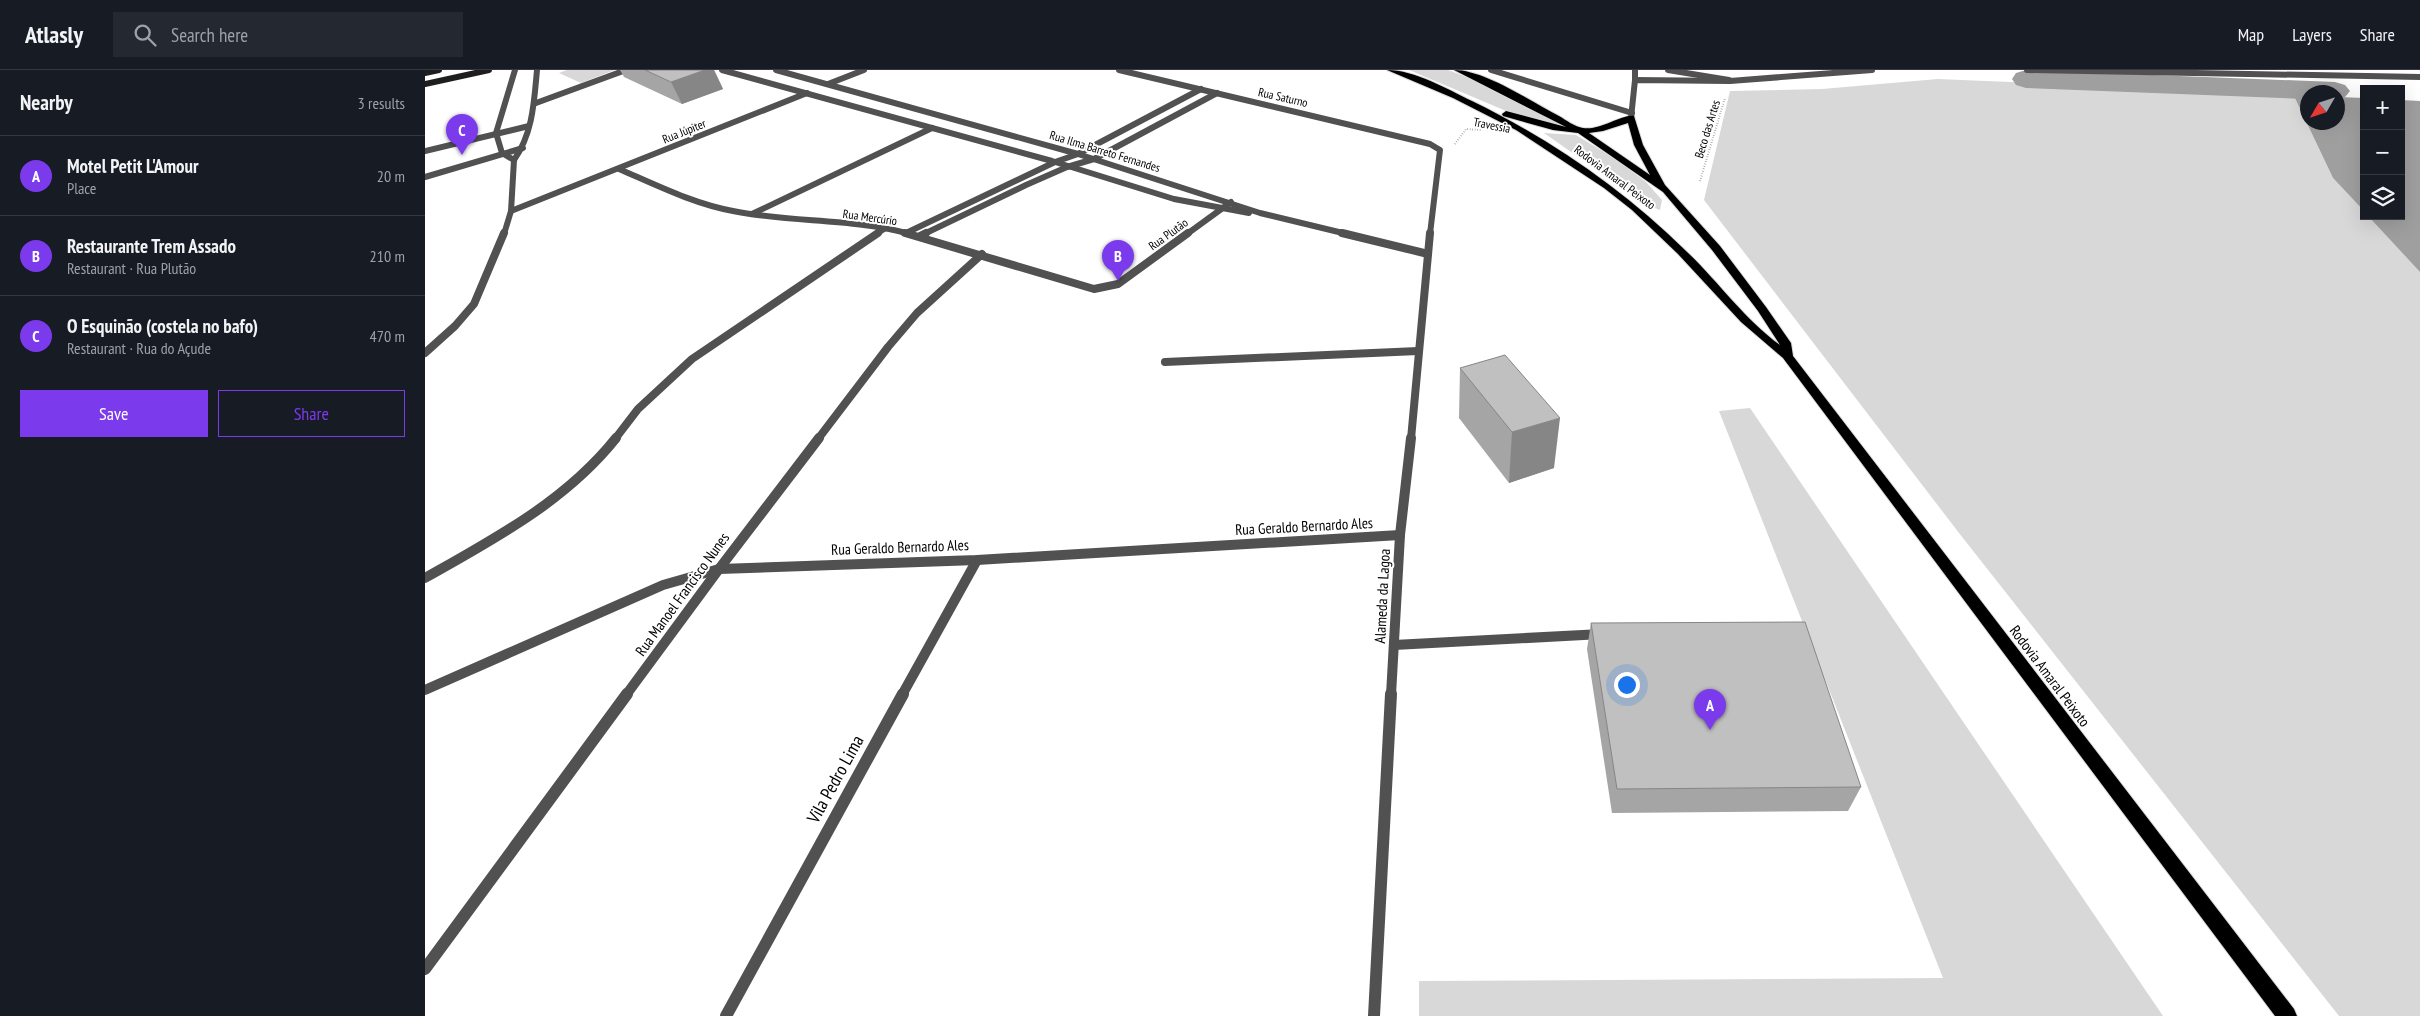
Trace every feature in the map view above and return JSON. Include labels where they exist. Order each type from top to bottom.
[{"type":"highway","name":"Rodovia Amaral Peixoto","points":[[1391,70],[1472,103],[1548,146],[1593,176],[1636,209],[1685,256],[1758,336],[1787,356],[2287,1016]]},
{"type":"highway","name":"Rodovia Amaral Peixoto","points":[[1458,70],[1487,82],[1582,132],[1666,190],[1716,248],[1762,309],[1785,343],[1787,356]]},
{"type":"highway","points":[[1472,103],[1553,128],[1582,132],[1610,128],[1631,115],[1635,140],[1641,153],[1666,190]]},
{"type":"main road","points":[[425,73],[439,70]]},
{"type":"main road","points":[[425,84],[489,70]]},
{"type":"street","points":[[514,160],[502,153],[496,133],[515,70]]},
{"type":"street","points":[[425,353],[455,326],[474,304],[499,245],[511,211],[514,160],[523,148],[535,103],[537,70]]},
{"type":"street","points":[[535,103],[626,70]]},
{"type":"street","name":"Rua Ilma Barreto Fernandes","points":[[722,70],[1055,162],[1219,210],[1260,213]]},
{"type":"street","name":"Rua Ilma Barreto Fernandes","points":[[776,70],[1077,154],[1231,202],[1260,213],[1428,254]]},
{"type":"street","name":"Rua Júpiter","points":[[511,211],[864,70]]},
{"type":"street","name":"Rua Saturno","points":[[1119,70],[1430,144],[1441,150]]},
{"type":"street","points":[[1491,70],[1631,115],[1635,70]]},
{"type":"street","points":[[1668,70],[1730,81]]},
{"type":"street","points":[[1716,78],[1718,70]]},
{"type":"street","points":[[1635,80],[1730,81],[1872,70]]},
{"type":"street","points":[[2027,70],[2279,72],[2420,77]]},
{"type":"street","points":[[906,233],[1055,162],[1077,154],[1201,89]]},
{"type":"street","points":[[920,236],[1067,167],[1093,159],[1217,93]]},
{"type":"street","points":[[425,151],[529,126]]},
{"type":"street","points":[[751,215],[931,128]]},
{"type":"street","points":[[425,177],[523,148]]},
{"type":"street","name":"Alameda da Lagoa","points":[[1375,1016],[1400,535],[1416,397],[1418,351],[1428,254],[1441,150]]},
{"type":"street","name":"Rua Mercúrio","points":[[619,168],[675,194],[751,215],[906,233],[982,254],[1087,288],[1102,289],[1118,284]]},
{"type":"street","name":"Rua Plutão","points":[[1118,284],[1231,202]]},
{"type":"street","points":[[425,578],[515,527],[544,505],[579,477],[610,445],[638,409],[692,359],[884,229]]},
{"type":"street","name":"Rua Manoel Francisco Nunes","points":[[425,969],[719,569],[888,347],[917,313],[982,254]]},
{"type":"street","points":[[1165,362],[1418,351]]},
{"type":"street","name":"Rua Geraldo Bernardo Ales","points":[[425,690],[663,586],[693,575],[719,569],[977,560],[1400,535]]},
{"type":"street","name":"Vila Pedro Lima","points":[[726,1016],[977,560]]},
{"type":"street","points":[[1394,645],[1615,634]]},
{"type":"path","points":[[1700,182],[1727,90]]},
{"type":"path","name":"Travessia","points":[[1453,145],[1460,139],[1462,132],[1467,129],[1483,130]]},
{"type":"shaded area","points":[[567,70],[615,70],[581,83],[559,73]]},
{"type":"shaded area","points":[[1409,70],[1448,70],[1474,80],[1561,125],[1511,113]]},
{"type":"shaded area","points":[[1938,79],[2293,94],[2300,109],[2300,130],[2310,130],[2333,178],[2360,207],[2360,220],[2372,220],[2420,272],[2420,1016],[2339,1016],[1959,533],[1704,200],[1730,91],[1822,89]]},
{"type":"shaded area","points":[[2293,94],[2300,94],[2300,109]]},
{"type":"shaded area","points":[[2345,97],[2360,98],[2360,207],[2333,178],[2310,130],[2345,130]]},
{"type":"shaded area","points":[[2405,100],[2420,101],[2420,272],[2372,220],[2405,220]]},
{"type":"shaded area","points":[[1544,133],[1576,135],[1617,160],[1646,182],[1662,200],[1660,210],[1647,205]]},
{"type":"shaded area","points":[[1750,408],[2163,1016],[1419,1016],[1419,981],[1943,978],[1719,411]]},
{"type":"building","points":[[645,70],[705,70],[671,82]]},
{"type":"building","points":[[1505,355],[1560,418],[1512,432],[1460,368]]},
{"type":"building","points":[[1805,622],[1861,787],[1617,789],[1591,623]]},
{"type":"waterway","points":[[2026,79],[2300,90]]},
{"type":"place","name":"O Esquinão (costela no bafo)","points":[[462,155]]},
{"type":"place","name":"Restaurante Trem Assado","points":[[1118,281]]},
{"type":"place","name":"Motel Petit L'Amour","points":[[1710,730]]}]
